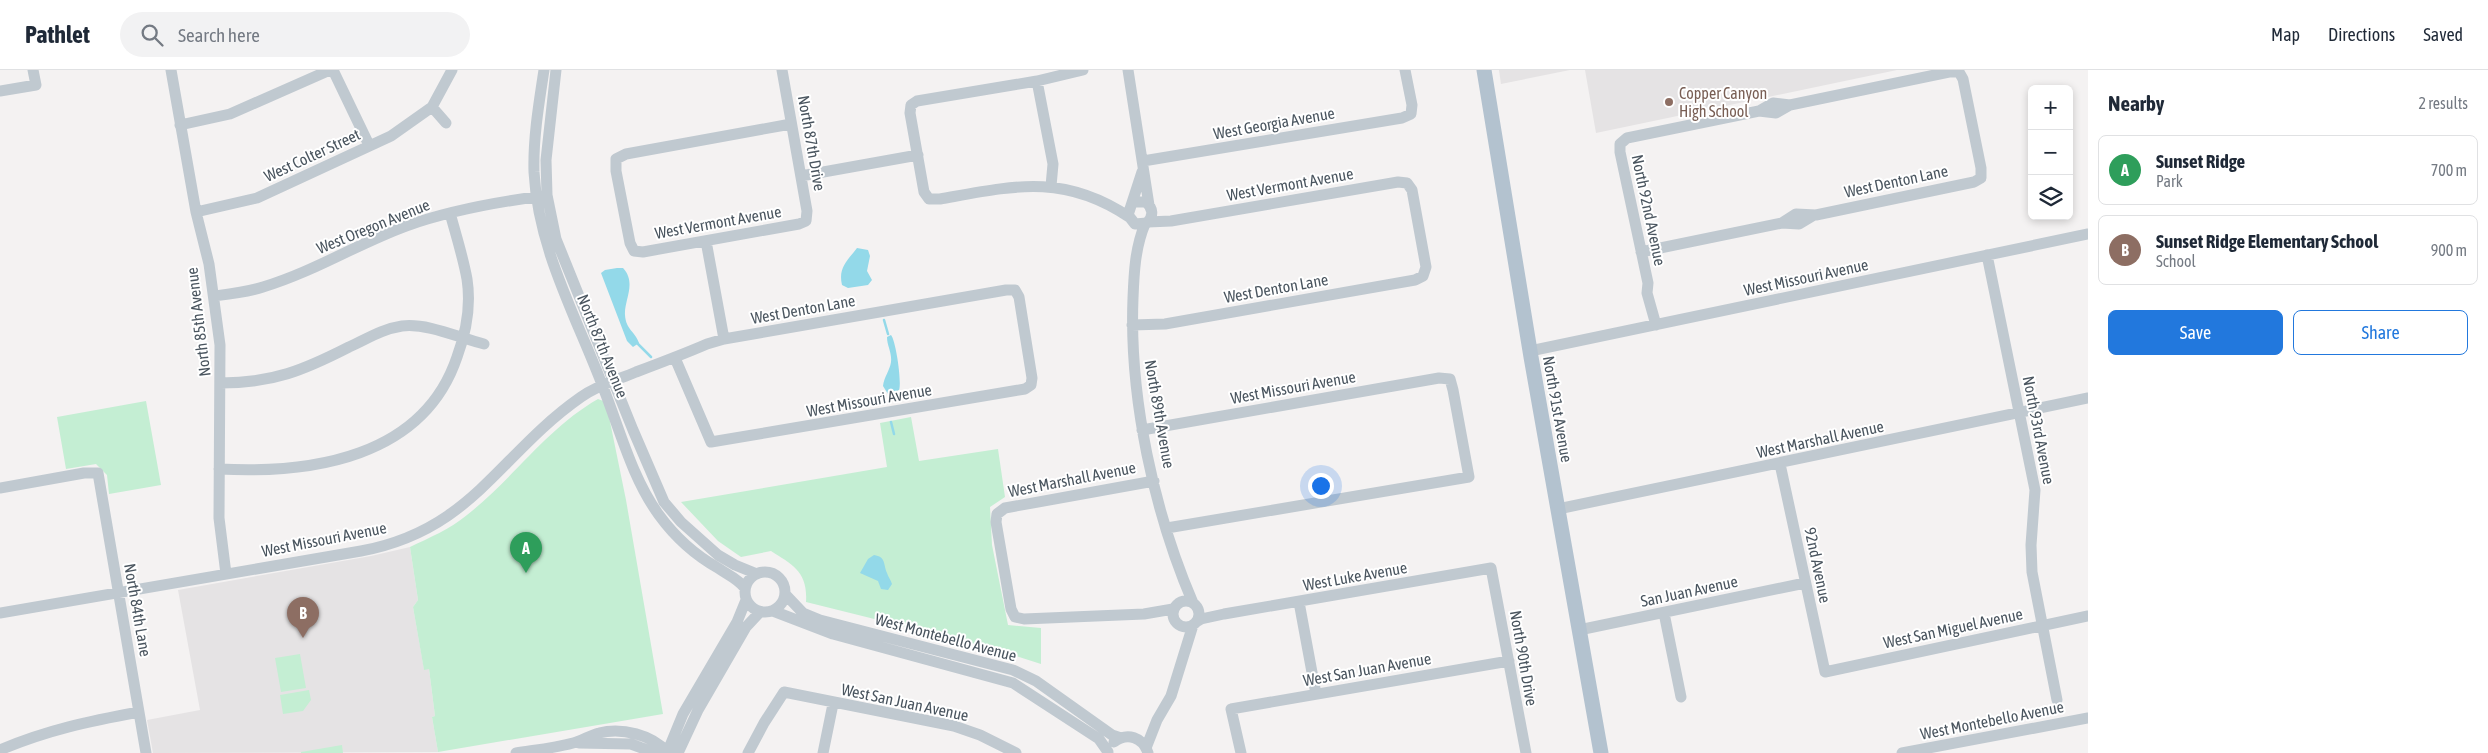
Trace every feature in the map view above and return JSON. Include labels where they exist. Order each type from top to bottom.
[{"type":"main road","name":"North 91st Avenue","points":[[1484,70],[1530,351],[1601,753]]},
{"type":"street","points":[[0,92],[36,85],[33,70]]},
{"type":"street","name":"North 85th Avenue","points":[[171,70],[196,212],[214,296],[220,345],[222,383],[219,518],[226,574]]},
{"type":"street","points":[[180,125],[230,114],[332,70],[369,145]]},
{"type":"street","points":[[446,123],[432,107],[452,70]]},
{"type":"street","name":"North 87th Avenue","points":[[544,70],[535,141],[534,170],[556,239],[608,383],[634,468],[658,514],[689,548],[718,569],[731,574],[745,588]]},
{"type":"street","name":"North 87th Avenue","points":[[542,196],[546,142],[556,70]]},
{"type":"street","name":"North 87th Drive","points":[[782,70],[807,211],[806,221]]},
{"type":"street","points":[[1083,70],[1037,81],[917,101],[911,105],[910,113],[924,192],[929,199],[1013,186],[1051,186],[1104,201],[1133,203],[1142,201],[1178,219]]},
{"type":"street","points":[[1104,201],[1139,225],[1146,223],[1152,216],[1128,70]]},
{"type":"street","name":"West Georgia Avenue","points":[[1143,166],[1402,118],[1411,114],[1412,105],[1406,70]]},
{"type":"street","name":"West Denton Lane","points":[[1620,144],[1627,138],[1758,111],[1773,103],[1790,105],[1949,72],[1959,72],[1981,168],[1981,178],[1974,182],[1816,215],[1796,214],[1782,223],[1641,252]]},
{"type":"street","points":[[1037,81],[1053,164],[1051,186]]},
{"type":"street","name":"West Colter Street","points":[[196,212],[257,198],[391,136],[432,107]]},
{"type":"street","name":"West Vermont Avenue","points":[[792,124],[626,154],[616,159],[616,171],[628,234],[634,250],[643,252],[799,224],[806,221]]},
{"type":"street","name":"North 92nd Avenue","points":[[1620,144],[1620,152],[1648,283],[1653,291],[1658,312],[1656,325]]},
{"type":"street","points":[[801,176],[918,155]]},
{"type":"street","points":[[1129,218],[1128,211],[1133,203],[1143,166]]},
{"type":"street","name":"West Vermont Avenue","points":[[1146,223],[1171,221],[1398,182],[1407,183],[1412,190],[1426,268],[1423,276]]},
{"type":"street","name":"West Oregon Avenue","points":[[214,296],[260,288],[284,280],[407,226],[450,213],[542,196]]},
{"type":"street","points":[[219,469],[253,471],[302,465],[367,452],[389,442],[404,431],[431,405],[452,373],[464,339],[467,314],[467,280],[450,213]]},
{"type":"street","name":"North 89th Avenue","points":[[1129,218],[1136,254],[1132,325],[1133,352],[1142,430],[1154,481],[1181,576],[1195,604]]},
{"type":"street","name":"North 89th Avenue","points":[[1136,254],[1146,223]]},
{"type":"street","name":"West Missouri Avenue","points":[[1530,351],[2088,234]]},
{"type":"street","points":[[706,241],[724,339]]},
{"type":"street","name":"North 93rd Avenue","points":[[1987,255],[2035,490],[2031,545],[2032,572],[2057,700]]},
{"type":"street","name":"West Denton Lane","points":[[1132,325],[1164,324],[1415,280],[1423,276]]},
{"type":"street","name":"West Denton Lane","points":[[608,383],[724,339],[1006,290],[1016,290],[1019,297],[1032,378],[1031,386]]},
{"type":"street","points":[[222,383],[249,383],[286,375],[379,332],[402,326],[415,326],[484,344]]},
{"type":"street","name":"West Missouri Avenue","points":[[675,358],[711,442],[1025,389],[1031,386]]},
{"type":"street","name":"West Missouri Avenue","points":[[1142,430],[1439,378],[1450,379],[1469,477],[1167,528]]},
{"type":"street","name":"North 87th Avenue","points":[[608,383],[664,502],[681,522],[718,555],[736,566],[757,574]]},
{"type":"street","name":"West Missouri Avenue","points":[[0,613],[379,547],[423,531],[465,505],[556,416],[580,398],[608,383]]},
{"type":"street","name":"West Marshall Avenue","points":[[1558,509],[2088,398]]},
{"type":"street","name":"92nd Avenue","points":[[1780,464],[1825,672]]},
{"type":"street","name":"North 84th Lane","points":[[0,488],[84,473],[98,473],[146,753]]},
{"type":"street","name":"West Marshall Avenue","points":[[1154,481],[1005,508],[997,514],[998,532],[1011,609],[1015,617],[1024,619],[1144,614],[1176,615]]},
{"type":"street","name":"West Luke Avenue","points":[[1176,615],[1195,623],[1201,619],[1224,614],[1491,568]]},
{"type":"street","name":"North 90th Drive","points":[[1491,568],[1526,753]]},
{"type":"street","points":[[668,753],[683,714],[737,622],[746,600],[745,588],[747,582],[757,574],[768,572],[778,577],[783,585],[785,594],[781,604],[773,610],[760,612],[754,610],[746,600]]},
{"type":"street","name":"North 89th Avenue","points":[[1181,576],[1176,615],[1183,650]]},
{"type":"street","name":"San Juan Avenue","points":[[1580,630],[1805,583]]},
{"type":"street","name":"West Montebello Avenue","points":[[785,594],[803,613],[820,620],[1013,670],[1036,681],[1100,727],[1120,738]]},
{"type":"street","points":[[1134,738],[1147,751],[1157,720],[1171,696],[1183,650],[1187,645],[1199,614],[1195,604],[1185,601],[1176,615]]},
{"type":"street","points":[[1300,602],[1316,694]]},
{"type":"street","name":"West Luke Avenue","points":[[1195,604],[1201,610],[1224,614]]},
{"type":"street","name":"West Montebello Avenue","points":[[773,610],[833,634],[1013,682],[1099,739],[1108,752]]},
{"type":"street","points":[[678,753],[694,718],[746,627],[760,612]]},
{"type":"street","points":[[1664,613],[1682,697]]},
{"type":"street","name":"West San Miguel Avenue","points":[[1825,672],[2088,616]]},
{"type":"street","name":"West San Juan Avenue","points":[[1241,753],[1231,709],[1508,661]]},
{"type":"street","name":"West San Juan Avenue","points":[[748,753],[784,692],[833,704],[954,726],[980,735],[1016,753]]},
{"type":"street","points":[[822,753],[833,704]]},
{"type":"street","points":[[0,750],[38,734],[73,724],[139,712]]},
{"type":"street","name":"West Montebello Avenue","points":[[1902,753],[2088,718]]},
{"type":"street","points":[[1108,752],[1111,746],[1120,738],[1134,738],[1157,720]]},
{"type":"street","points":[[516,753],[575,748],[613,738],[637,735],[659,744],[668,753]]},
{"type":"street","points":[[613,738],[655,753],[668,753]]},
{"type":"shaded area","points":[[1499,70],[1570,70],[1501,84]]},
{"type":"shaded area","name":"Copper Canyon High School","points":[[1585,70],[1897,70],[1596,133]]},
{"type":"shaded area","points":[[410,547],[418,600],[413,607],[424,669],[429,669],[435,716],[432,717],[438,752],[153,753],[147,720],[200,710],[178,590],[371,556]]},
{"type":"green space","points":[[598,399],[606,402],[626,500],[663,714],[438,752],[432,717],[435,716],[429,669],[424,670],[413,607],[418,600],[410,547],[447,529],[467,515],[500,486],[562,424]]},
{"type":"green space","points":[[146,401],[161,485],[109,494],[107,475],[96,464],[66,469],[57,417]]},
{"type":"green space","points":[[911,417],[919,461],[998,449],[1005,497],[990,507],[992,545],[1008,625],[1041,628],[1041,664],[991,648],[806,602],[806,592],[802,576],[792,565],[771,551],[741,557],[718,541],[681,502],[887,467],[880,423]]},
{"type":"green space","points":[[300,654],[306,688],[281,692],[275,658]]},
{"type":"green space","points":[[309,690],[311,700],[303,711],[283,714],[280,695]]},
{"type":"green space","points":[[342,745],[343,753],[301,753],[301,752]]},
{"type":"water","points":[[857,248],[868,250],[870,256],[867,271],[872,280],[868,285],[848,288],[842,285],[842,269]]},
{"type":"water","points":[[623,268],[629,280],[630,286],[625,315],[629,327],[639,343],[633,347],[627,341],[601,273],[605,270]]},
{"type":"water","points":[[891,335],[897,353],[900,386],[899,390],[888,394],[883,386],[891,362],[887,337]]},
{"type":"water","points":[[874,555],[881,557],[884,561],[892,584],[888,590],[881,589],[878,581],[860,573],[868,559]]},
{"type":"waterway","points":[[884,320],[888,334]]},
{"type":"waterway","points":[[637,343],[651,357]]},
{"type":"waterway","points":[[891,422],[894,434]]},
{"type":"place","name":"Copper Canyon High School","points":[[1669,102]]},
{"type":"place","name":"Sunset Ridge","points":[[526,573]]},
{"type":"place","name":"Sunset Ridge Elementary School","points":[[303,638]]}]
